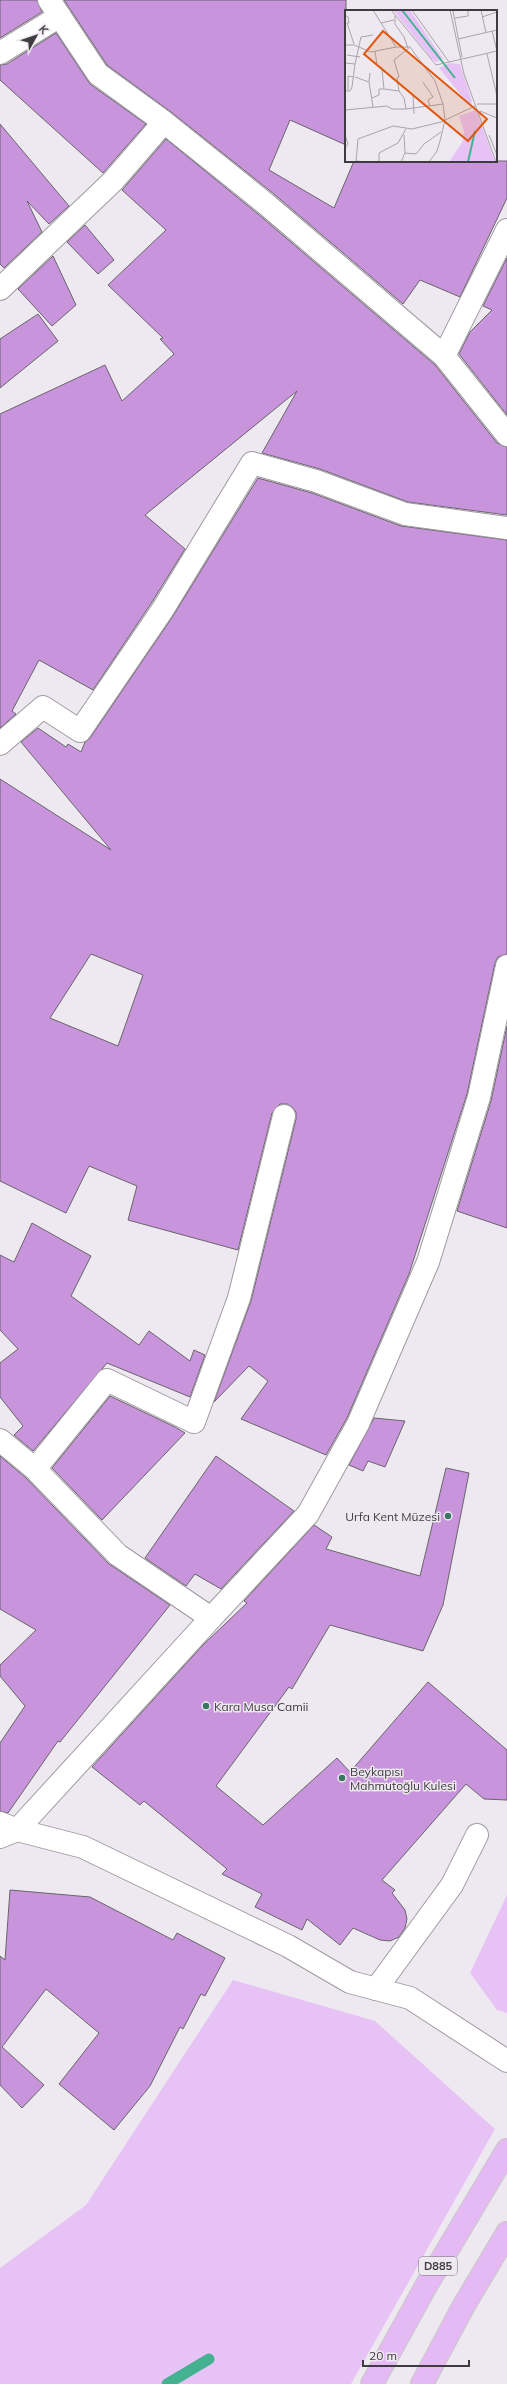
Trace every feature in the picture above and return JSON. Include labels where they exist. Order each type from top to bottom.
[{"type":"main road","name":"D885","points":[[372,2384],[426,2286],[507,2150]]},
{"type":"main road","points":[[422,2384],[463,2307],[507,2233]]},
{"type":"street","points":[[0,53],[55,8],[98,74],[164,122],[266,204],[444,356],[507,435]]},
{"type":"street","points":[[0,289],[114,181],[164,122]]},
{"type":"street","points":[[444,356],[507,230]]},
{"type":"street","points":[[0,744],[43,707],[80,731],[163,610],[252,463],[316,481],[405,514],[507,528]]},
{"type":"street","points":[[6,1830],[211,1618],[308,1514],[358,1424],[428,1262],[479,1097],[507,966]]},
{"type":"street","points":[[35,1469],[107,1380],[194,1422],[239,1298],[284,1116]]},
{"type":"street","points":[[0,1440],[35,1469],[118,1556],[211,1618]]},
{"type":"street","points":[[6,1830],[84,1847],[288,1946],[350,1982],[410,1998],[507,2061]]},
{"type":"street","points":[[376,1989],[452,1885],[478,1835]]},
{"type":"shaded area","points":[[507,1895],[507,2013],[497,2010],[470,1973]]},
{"type":"shaded area","points":[[233,1980],[375,2021],[495,2129],[351,2384],[0,2384],[0,2268],[86,2205]]},
{"type":"building","points":[[0,0],[37,0],[42,12],[0,38]]},
{"type":"building","points":[[64,0],[346,0],[345,145],[290,120],[269,170],[334,208],[354,162],[507,161],[507,198],[460,297],[420,280],[403,304],[274,194],[171,112],[107,65]]},
{"type":"building","points":[[56,33],[90,84],[146,124],[103,173],[0,80],[0,65],[7,64]]},
{"type":"building","points":[[0,124],[69,206],[49,224],[27,201],[42,232],[4,268],[0,264]]},
{"type":"building","points":[[166,139],[258,214],[435,365],[497,443],[507,447],[507,515],[408,502],[320,469],[262,453],[297,391],[145,515],[185,549],[152,602],[93,690],[39,660],[12,711],[16,714],[0,728],[0,414],[105,365],[122,401],[174,354],[160,339],[163,338],[108,285],[166,230],[122,190]]},
{"type":"building","points":[[85,225],[114,260],[98,274],[67,242]]},
{"type":"building","points":[[53,256],[76,305],[52,326],[18,289]]},
{"type":"building","points":[[507,258],[507,415],[459,354],[470,332],[492,310],[483,306]]},
{"type":"building","points":[[38,314],[58,341],[0,388],[0,339]]},
{"type":"building","points":[[258,478],[312,493],[401,526],[507,540],[507,954],[498,957],[495,963],[467,1094],[409,1274],[347,1418],[326,1455],[241,1419],[268,1381],[249,1366],[214,1402],[251,1301],[296,1119],[296,1112],[292,1107],[287,1104],[280,1104],[272,1113],[238,1250],[128,1220],[137,1186],[89,1166],[66,1213],[0,1181],[0,779],[111,850],[21,742],[38,728],[66,747],[68,744],[81,752],[85,742],[90,738],[173,616]],"holes":[[[91,954],[143,975],[118,1046],[50,1018]]]},
{"type":"building","points":[[507,1026],[507,1228],[457,1211],[491,1101]]},
{"type":"building","points":[[32,1223],[91,1256],[71,1296],[139,1345],[149,1331],[190,1361],[194,1350],[205,1355],[190,1397],[107,1363],[33,1451],[14,1435],[23,1426],[0,1397],[0,1363],[18,1349],[0,1330],[0,1255],[14,1262]]},
{"type":"building","points":[[110,1396],[185,1433],[102,1520],[52,1468]]},
{"type":"building","points":[[374,1418],[405,1421],[385,1467],[368,1461],[363,1471],[349,1465]]},
{"type":"building","points":[[0,1456],[26,1478],[109,1564],[170,1605],[60,1742],[58,1741],[8,1813],[0,1811],[0,1743],[25,1706],[0,1676],[0,1665],[36,1630],[0,1609]]},
{"type":"building","points":[[216,1456],[294,1511],[221,1589],[195,1574],[186,1586],[145,1558]]},
{"type":"building","points":[[446,1468],[469,1473],[443,1605],[423,1651],[330,1625],[292,1689],[289,1687],[216,1786],[263,1825],[337,1758],[350,1772],[428,1682],[507,1750],[507,1800],[484,1799],[466,1784],[382,1880],[395,1890],[392,1893],[405,1910],[407,1919],[405,1928],[399,1937],[390,1941],[380,1940],[353,1928],[340,1945],[307,1919],[302,1930],[255,1907],[262,1894],[222,1874],[227,1869],[144,1801],[140,1805],[92,1767],[203,1645],[247,1603],[244,1601],[314,1525],[332,1537],[326,1549],[420,1576]]},
{"type":"building","points":[[10,1890],[90,1897],[173,1940],[177,1933],[225,1958],[205,1996],[201,1994],[183,2029],[180,2027],[150,2086],[114,2130],[59,2084],[99,2033],[46,1989],[2,2047],[44,2085],[22,2108],[0,2085],[0,1956],[5,1960]]},
{"type":"waterway","points":[[167,2384],[209,2359]]},
{"type":"place","name":"Urfa Kent Müzesi","points":[[448,1516]]},
{"type":"place","name":"Kara Musa Camii","points":[[206,1706]]},
{"type":"place","name":"Beykapısı Mahmutoğlu Kulesi","points":[[342,1778]]}]
